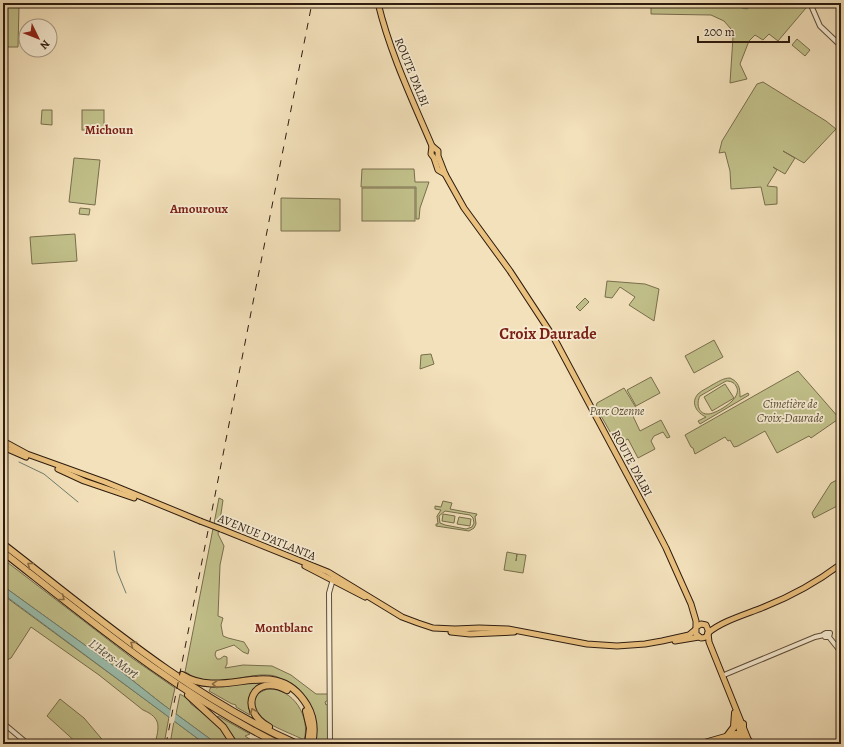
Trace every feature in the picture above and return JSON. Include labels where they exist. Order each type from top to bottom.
[{"type":"highway","points":[[3,544],[165,667],[232,711],[297,744]]},
{"type":"highway","points":[[3,552],[159,671],[217,720],[228,733],[234,744]]},
{"type":"highway","points":[[3,556],[31,574]]},
{"type":"highway","points":[[165,667],[175,670],[188,678],[204,683],[224,684],[262,679],[281,682],[296,692],[308,708],[314,724],[310,741]]},
{"type":"highway","points":[[159,671],[224,715],[279,744]]},
{"type":"highway","points":[[281,737],[276,731],[260,721],[252,710],[252,698],[258,689],[269,684],[279,686],[289,691],[298,699],[307,716],[310,728],[310,741]]},
{"type":"highway","points":[[726,737],[730,734],[733,728],[735,713]]},
{"type":"highway","points":[[721,744],[737,738],[744,729],[743,724]]},
{"type":"highway","points":[[701,744],[736,734],[745,736],[746,743],[735,742],[721,744]]},
{"type":"main road","name":"ROUTE D'ALBI","points":[[378,3],[389,42],[400,71],[442,170],[464,208],[536,310],[557,344],[666,548],[691,604],[696,621],[695,629]]},
{"type":"main road","name":"AVENUE D'ATLANTA","points":[[3,441],[27,454],[59,467],[94,478],[336,579],[410,620],[438,628],[460,630],[503,628],[577,642],[601,645],[631,646],[688,636],[695,629]]},
{"type":"main road","name":"AVENUE D'ATLANTA","points":[[3,447],[90,483],[200,522]]},
{"type":"main road","points":[[90,483],[94,478]]},
{"type":"main road","points":[[700,638],[706,636],[719,625],[792,595],[817,581],[841,564]]},
{"type":"main road","name":"ROUTE D'ALBI","points":[[691,604],[705,625]]},
{"type":"main road","points":[[719,625],[699,625],[695,629],[696,635],[706,644],[728,690]]},
{"type":"main road","points":[[705,625],[708,628],[709,642],[724,675],[728,690],[743,724],[746,743]]},
{"type":"main road","name":"AVENUE D'ATLANTA","points":[[460,630],[470,634],[478,630]]},
{"type":"main road","name":"AVENUE D'ATLANTA","points":[[662,641],[674,642],[700,638]]},
{"type":"main road","points":[[732,700],[741,734]]},
{"type":"street","points":[[810,3],[820,26],[841,46]]},
{"type":"street","points":[[330,744],[329,590],[336,579]]},
{"type":"street","points":[[724,675],[824,635],[826,632],[829,632],[829,638],[841,652]]},
{"type":"street","points":[[3,723],[28,744]]},
{"type":"green space","points":[[631,3],[672,3],[675,7],[683,3],[805,3],[806,8],[778,41],[769,34],[763,40],[755,35],[749,41],[740,64],[747,79],[730,83],[733,37],[731,29],[724,21],[711,15],[651,14],[651,7],[631,6]]},
{"type":"green space","points":[[3,4],[18,5],[18,47],[3,47]]},
{"type":"green space","points":[[797,39],[810,50],[805,56],[792,45]]},
{"type":"green space","points":[[763,82],[826,121],[836,129],[804,163],[783,151],[795,158],[785,174],[773,167],[777,170],[767,186],[777,187],[777,204],[765,205],[761,187],[731,189],[730,171],[725,152],[719,153],[722,141],[757,84]]},
{"type":"green space","points":[[42,110],[52,110],[52,125],[41,124]]},
{"type":"green space","points":[[82,110],[104,110],[104,130],[82,130]]},
{"type":"green space","points":[[74,158],[100,160],[95,205],[69,202]]},
{"type":"green space","points":[[362,169],[414,169],[415,182],[429,182],[420,208],[419,219],[416,219],[416,187],[361,187]]},
{"type":"green space","points":[[362,188],[415,188],[415,221],[362,221]]},
{"type":"green space","points":[[281,198],[340,199],[340,231],[281,231]]},
{"type":"green space","points":[[80,208],[90,209],[89,215],[79,214]]},
{"type":"green space","points":[[75,234],[77,261],[32,264],[30,237]]},
{"type":"green space","points":[[607,281],[645,284],[659,289],[654,321],[629,305],[635,297],[620,287],[612,298],[605,297]]},
{"type":"green space","points":[[585,298],[589,302],[580,311],[576,307]]},
{"type":"green space","points":[[714,340],[723,357],[694,373],[685,356]]},
{"type":"green space","points":[[431,354],[434,364],[420,369],[421,355]]},
{"type":"green space","name":"Cimetière de Croix-Daurade","points":[[798,371],[839,418],[837,420],[811,438],[809,436],[777,453],[765,431],[734,447],[730,440],[728,441],[725,437],[695,454],[685,435]]},
{"type":"green space","points":[[651,377],[660,393],[636,406],[627,390]]},
{"type":"green space","points":[[727,378],[730,378],[737,383],[740,397],[748,393],[749,395],[700,424],[698,421],[706,417],[697,410],[695,404],[696,397],[703,390]],"holes":[[[726,381],[732,382],[736,386],[737,391],[733,400],[723,408],[713,413],[702,413],[698,405],[700,396]]]},
{"type":"green space","points":[[725,384],[734,398],[712,411],[704,397]]},
{"type":"green space","name":"Parc Ozenne","points":[[624,388],[638,411],[632,414],[640,431],[661,420],[670,437],[667,438],[663,432],[654,436],[651,441],[655,449],[638,458],[628,439],[617,444],[596,407],[597,403]]},
{"type":"green space","points":[[841,478],[841,504],[814,518],[812,513],[831,483]]},
{"type":"green space","points":[[219,498],[223,500],[218,534],[224,546],[220,565],[218,616],[223,618],[221,625],[223,636],[244,642],[249,650],[248,654],[234,645],[216,651],[215,655],[217,659],[224,656],[227,657],[227,664],[225,668],[243,665],[272,666],[291,675],[316,694],[328,694],[328,700],[325,702],[326,705],[328,704],[328,744],[320,744],[315,742],[317,729],[314,716],[286,683],[276,676],[259,675],[222,681],[212,681],[193,677],[185,672]]},
{"type":"green space","points":[[443,501],[452,503],[450,509],[477,514],[475,516],[476,524],[474,528],[469,531],[436,526],[436,524],[438,524],[437,516],[441,510],[435,509],[435,506],[441,507]],"holes":[[[445,511],[470,515],[473,518],[474,523],[472,527],[466,529],[440,523],[439,516]]]},
{"type":"green space","points":[[443,514],[455,516],[454,523],[442,521]]},
{"type":"green space","points":[[459,517],[471,519],[470,526],[457,524]]},
{"type":"green space","points":[[507,552],[526,555],[523,573],[504,570]]},
{"type":"green space","points":[[3,559],[132,658],[175,688],[170,710],[118,669],[3,586]]},
{"type":"green space","points":[[3,595],[169,717],[164,744],[155,744],[158,724],[153,716],[143,710],[99,675],[31,627],[11,658],[7,660],[3,657]]},
{"type":"green space","points":[[259,681],[260,685],[249,703],[250,715],[236,707],[236,705],[209,691],[211,687],[223,687]]},
{"type":"green space","points":[[268,689],[285,693],[298,706],[305,722],[304,740],[263,720],[255,711],[254,701],[256,696]]},
{"type":"green space","points":[[180,694],[217,724],[231,744],[217,744],[176,714]]},
{"type":"green space","points":[[60,699],[84,718],[106,744],[78,744],[47,716]]},
{"type":"green space","points":[[218,716],[250,734],[245,736],[257,744],[237,744],[231,733],[217,717]]},
{"type":"green space","points":[[174,721],[205,744],[170,744]]},
{"type":"shaded area","points":[[733,3],[755,3],[747,9]]},
{"type":"shaded area","points":[[3,586],[118,669],[217,744],[205,744],[3,594]]},
{"type":"pier","points":[[171,708],[176,711],[174,723],[169,720]]},
{"type":"waterway","points":[[19,462],[44,474],[78,502]]},
{"type":"waterway","points":[[114,551],[117,571],[126,593]]},
{"type":"railway","points":[[166,744],[312,3]]},
{"type":"district","name":"Michoun","points":[[109,129]]},
{"type":"district","name":"Amouroux","points":[[199,208]]},
{"type":"district","name":"Croix Daurade","points":[[548,333]]},
{"type":"district","name":"Montblanc","points":[[284,627]]},
{"type":"water label","name":"L'Hers-Mort","points":[[114,658]]}]
